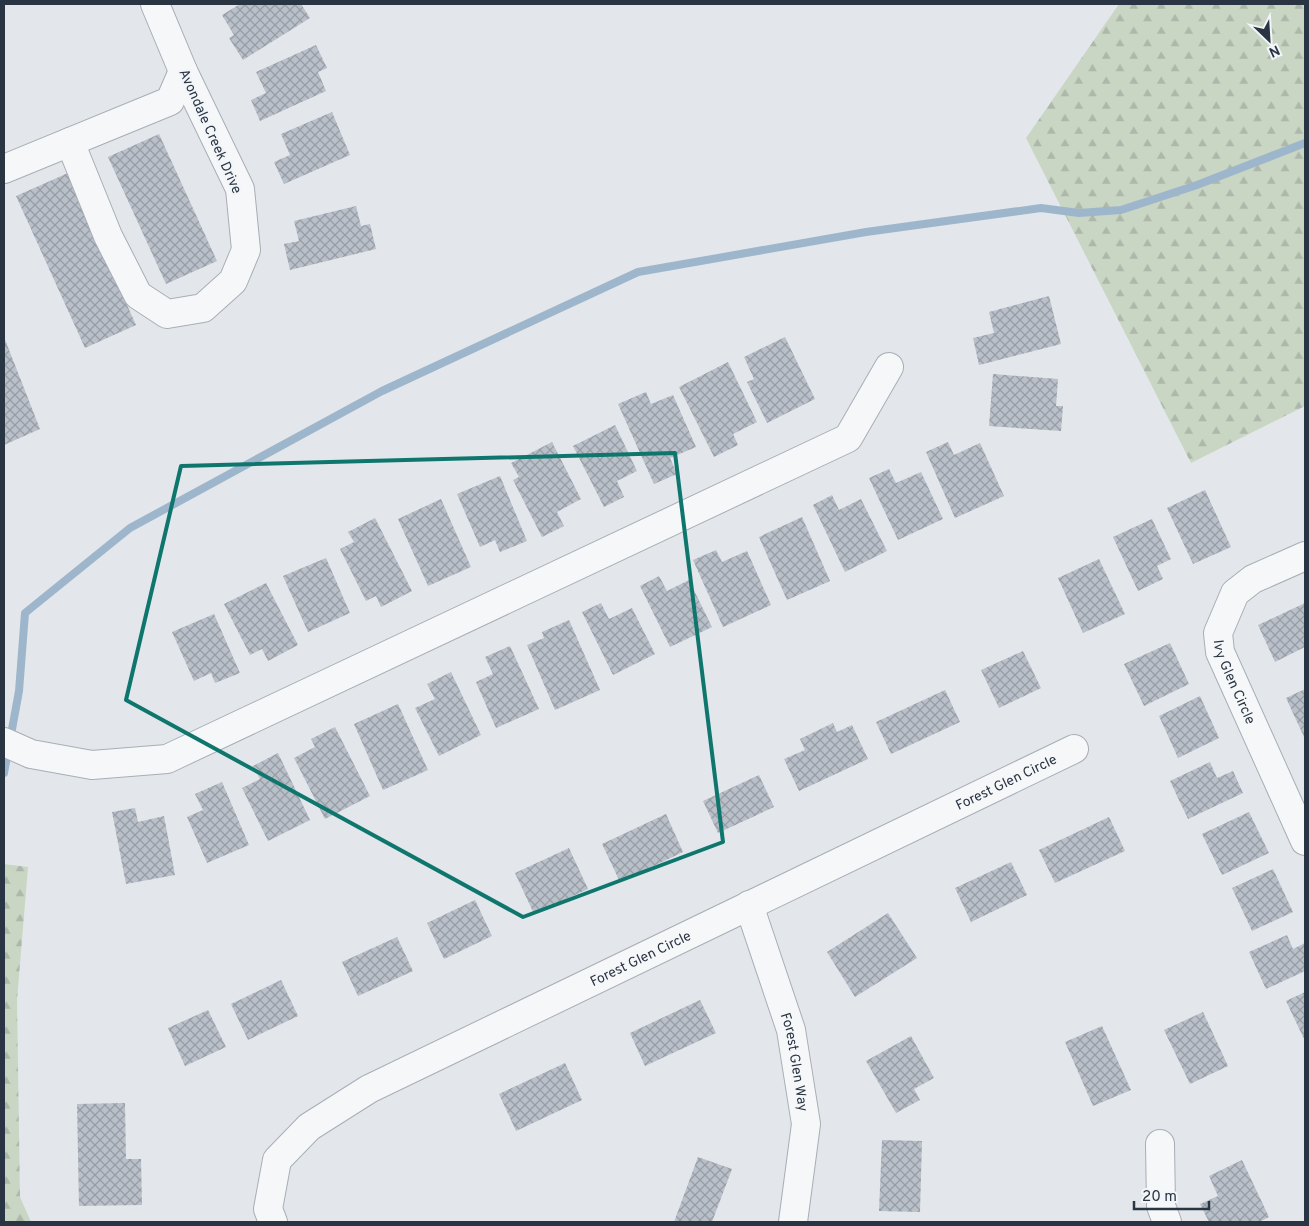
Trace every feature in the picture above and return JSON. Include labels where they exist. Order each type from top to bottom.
[{"type":"street","name":"Avondale Creek Drive","points":[[70,142],[108,236],[138,295],[167,314],[203,308],[233,281],[246,250],[240,189],[183,71],[154,4]]},
{"type":"street","points":[[4,169],[170,101],[183,71]]},
{"type":"street","points":[[4,742],[31,754],[92,765],[167,759],[848,438],[890,367]]},
{"type":"street","name":"Ivy Glen Circle","points":[[1305,556],[1253,579],[1235,593],[1218,633],[1220,652],[1305,841]]},
{"type":"street","name":"Forest Glen Circle","points":[[273,1222],[268,1209],[277,1160],[309,1127],[369,1089],[1074,748]]},
{"type":"street","name":"Forest Glen Way","points":[[749,905],[790,1030],[806,1124],[792,1222]]},
{"type":"street","points":[[1160,1144],[1162,1206],[1167,1222]]},
{"type":"highlighted area","points":[[675,453],[723,842],[523,917],[126,700],[181,466]]},
{"type":"green space","points":[[1119,4],[1305,4],[1305,406],[1191,463],[1026,138]]},
{"type":"green space","points":[[4,864],[28,867],[17,1000],[20,1197],[31,1222],[4,1222]]},
{"type":"building","points":[[240,4],[301,4],[310,18],[243,60],[229,38],[234,35],[222,15]]},
{"type":"building","points":[[316,45],[327,68],[318,72],[326,91],[260,121],[251,100],[266,93],[256,72]]},
{"type":"building","points":[[332,112],[350,155],[284,184],[274,162],[290,155],[281,134]]},
{"type":"building","points":[[159,134],[217,261],[166,284],[108,157]]},
{"type":"building","points":[[68,173],[136,325],[85,348],[16,196]]},
{"type":"building","points":[[356,206],[361,226],[370,224],[376,249],[290,270],[284,244],[299,241],[294,221]]},
{"type":"building","points":[[1049,296],[1061,344],[979,365],[973,338],[994,333],[989,312]]},
{"type":"building","points":[[4,337],[40,429],[4,445]]},
{"type":"building","points":[[785,337],[815,399],[767,423],[747,382],[754,379],[744,357]]},
{"type":"building","points":[[728,362],[757,422],[733,434],[738,445],[714,457],[679,387]]},
{"type":"building","points":[[993,374],[1058,379],[1056,406],[1063,406],[1061,431],[989,426]]},
{"type":"building","points":[[646,392],[651,404],[673,395],[696,447],[670,458],[677,474],[654,484],[618,404]]},
{"type":"building","points":[[615,425],[637,471],[617,481],[624,497],[604,507],[573,446]]},
{"type":"building","points":[[552,442],[581,499],[557,512],[564,526],[542,537],[513,480],[519,477],[511,463]]},
{"type":"building","points":[[948,442],[954,455],[980,443],[1004,496],[955,518],[926,452]]},
{"type":"building","points":[[889,469],[896,483],[921,472],[943,519],[898,540],[869,478]]},
{"type":"building","points":[[500,476],[527,541],[500,552],[495,540],[480,547],[457,494]]},
{"type":"building","points":[[1205,490],[1231,547],[1193,564],[1167,508]]},
{"type":"building","points":[[832,495],[839,510],[861,499],[887,551],[845,572],[813,505]]},
{"type":"building","points":[[441,499],[471,567],[428,586],[398,519]]},
{"type":"building","points":[[802,517],[830,581],[787,600],[759,537]]},
{"type":"building","points":[[375,518],[412,591],[381,607],[376,596],[366,601],[340,549],[354,542],[348,532]]},
{"type":"building","points":[[1152,519],[1171,559],[1157,566],[1163,579],[1138,591],[1113,537]]},
{"type":"building","points":[[716,550],[722,562],[747,551],[771,605],[723,627],[693,560]]},
{"type":"building","points":[[326,558],[350,613],[308,632],[283,576]]},
{"type":"building","points":[[1099,559],[1125,614],[1083,633],[1058,578]]},
{"type":"building","points":[[659,576],[667,591],[689,580],[712,627],[670,647],[640,586]]},
{"type":"building","points":[[266,583],[298,645],[268,661],[262,649],[250,655],[224,604]]},
{"type":"building","points":[[601,603],[609,619],[632,608],[655,654],[613,675],[582,612]]},
{"type":"building","points":[[1305,603],[1305,647],[1275,662],[1258,625]]},
{"type":"building","points":[[214,614],[240,673],[215,683],[211,673],[194,681],[172,632]]},
{"type":"building","points":[[569,620],[600,690],[555,710],[527,645],[544,638],[542,632]]},
{"type":"building","points":[[1170,643],[1189,684],[1144,706],[1124,664]]},
{"type":"building","points":[[510,646],[539,709],[496,728],[476,682],[493,674],[485,657]]},
{"type":"building","points":[[1023,651],[1041,688],[999,708],[981,670]]},
{"type":"building","points":[[451,672],[481,735],[439,756],[415,708],[435,699],[427,684]]},
{"type":"building","points":[[1305,689],[1305,739],[1286,698]]},
{"type":"building","points":[[945,690],[960,722],[891,754],[876,722]]},
{"type":"building","points":[[1200,696],[1219,738],[1178,758],[1159,716]]},
{"type":"building","points":[[398,704],[428,770],[383,790],[354,724]]},
{"type":"building","points":[[833,723],[837,732],[852,725],[868,759],[799,791],[784,759],[805,750],[800,739]]},
{"type":"building","points":[[335,727],[370,796],[325,819],[294,758],[315,747],[311,739]]},
{"type":"building","points":[[278,753],[310,820],[268,841],[242,788],[260,779],[253,766]]},
{"type":"building","points":[[1210,762],[1217,778],[1233,771],[1243,793],[1188,819],[1170,781]]},
{"type":"building","points":[[759,775],[774,807],[718,833],[703,801]]},
{"type":"building","points":[[222,782],[249,845],[207,863],[187,817],[203,810],[195,794]]},
{"type":"building","points":[[135,808],[138,822],[164,816],[175,875],[126,884],[112,812]]},
{"type":"building","points":[[1249,812],[1269,853],[1222,875],[1202,834]]},
{"type":"building","points":[[666,814],[683,852],[620,882],[602,844]]},
{"type":"building","points":[[1109,817],[1125,851],[1055,883],[1039,850]]},
{"type":"building","points":[[569,848],[588,889],[534,914],[515,873]]},
{"type":"building","points":[[1011,862],[1027,895],[971,922],[955,888]]},
{"type":"building","points":[[1273,869],[1293,912],[1252,931],[1232,888]]},
{"type":"building","points":[[475,900],[492,936],[444,959],[427,923]]},
{"type":"building","points":[[888,913],[917,958],[855,997],[827,952]]},
{"type":"building","points":[[1287,935],[1293,949],[1305,943],[1305,971],[1266,989],[1249,952]]},
{"type":"building","points":[[397,937],[413,971],[358,996],[342,962]]},
{"type":"building","points":[[281,980],[298,1016],[248,1040],[231,1004]]},
{"type":"building","points":[[1305,992],[1305,1041],[1286,1001]]},
{"type":"building","points":[[700,1000],[716,1033],[645,1066],[630,1033]]},
{"type":"building","points":[[208,1010],[226,1047],[185,1066],[168,1028]]},
{"type":"building","points":[[1203,1012],[1228,1066],[1190,1084],[1164,1030]]},
{"type":"building","points":[[1102,1026],[1131,1090],[1093,1106],[1065,1042]]},
{"type":"building","points":[[911,1036],[934,1078],[914,1089],[920,1100],[896,1113],[866,1061]]},
{"type":"building","points":[[565,1063],[582,1100],[516,1131],[499,1094]]},
{"type":"building","points":[[125,1103],[126,1159],[141,1159],[142,1205],[79,1206],[77,1104]]},
{"type":"building","points":[[882,1140],[922,1141],[920,1212],[879,1211]]},
{"type":"building","points":[[698,1157],[732,1169],[712,1222],[674,1222]]},
{"type":"building","points":[[1242,1160],[1269,1217],[1259,1222],[1209,1222],[1200,1204],[1218,1196],[1209,1176]]},
{"type":"waterway","points":[[4,773],[19,691],[25,613],[130,528],[382,391],[638,272],[866,232],[1041,208],[1079,213],[1121,210],[1197,185],[1305,143]]}]
